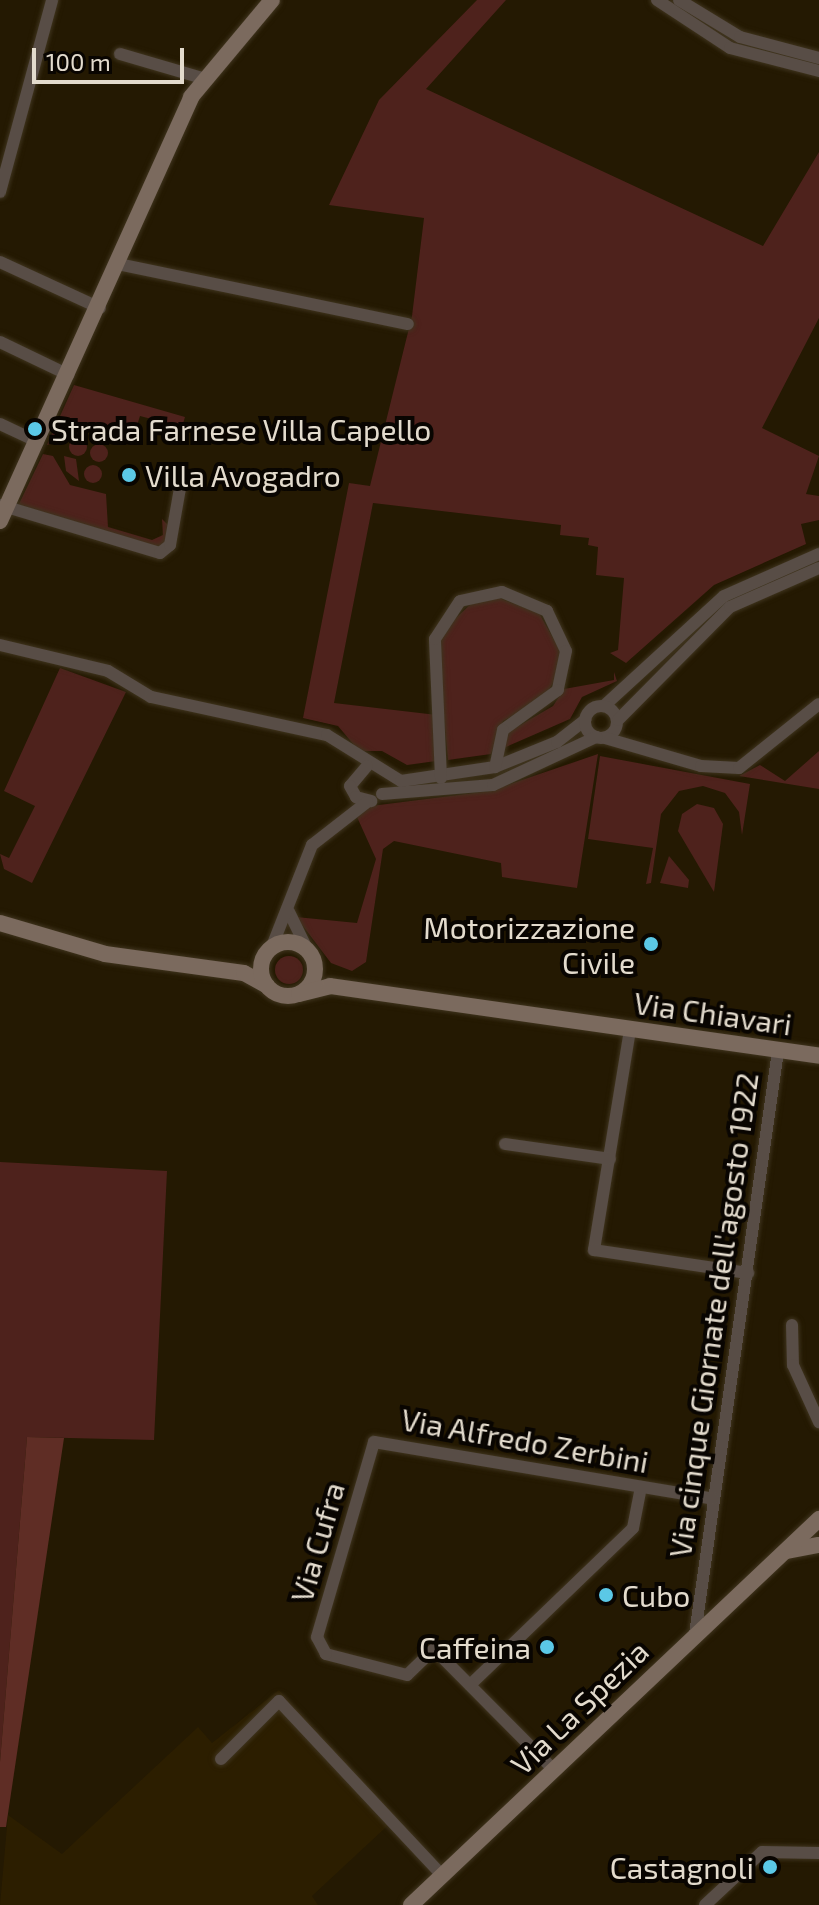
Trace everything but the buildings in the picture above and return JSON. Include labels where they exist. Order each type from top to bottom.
[{"type":"street","points":[[0,192],[52,0]]},
{"type":"street","points":[[180,488],[170,545],[160,553],[2,512],[100,308],[202,78],[272,0]]},
{"type":"street","points":[[657,0],[730,48],[819,71]]},
{"type":"street","points":[[679,0],[733,34],[819,58]]},
{"type":"street","points":[[120,54],[202,78]]},
{"type":"street","points":[[0,262],[100,308]]},
{"type":"street","points":[[118,264],[408,324]]},
{"type":"street","points":[[0,342],[69,375]]},
{"type":"street","points":[[0,424],[38,442]]},
{"type":"street","points":[[0,645],[112,673],[151,697],[327,735],[360,765],[401,781],[441,778],[495,767],[557,742],[605,705],[724,596],[819,554]]},
{"type":"street","points":[[339,817],[382,794],[493,785],[600,737],[730,607],[819,568]]},
{"type":"street","points":[[441,778],[432,657],[439,627],[460,601],[502,592],[547,611],[566,651],[558,690],[503,730],[495,767]]},
{"type":"street","points":[[585,720],[600,737],[674,760],[739,768],[819,704]]},
{"type":"street","points":[[605,705],[618,720]]},
{"type":"street","points":[[267,986],[261,969],[302,862],[339,817],[352,793],[360,765]]},
{"type":"street","points":[[382,794],[383,774]]},
{"type":"street","points":[[352,793],[367,802]]},
{"type":"street","points":[[0,923],[80,949],[244,973],[267,986],[299,994],[314,978],[310,953],[291,927],[288,905]]},
{"type":"street","points":[[187,966],[269,951],[287,943],[310,953]]},
{"type":"street","name":"Via Chiavari","points":[[310,953],[333,976],[408,998]]},
{"type":"street","name":"Via Chiavari","points":[[299,994],[326,986],[819,1056]]},
{"type":"street","points":[[630,1030],[594,1250],[748,1273]]},
{"type":"street","name":"Via cinque Giornate dell'agosto 1922","points":[[695,1634],[778,1051]]},
{"type":"street","points":[[505,1144],[610,1159]]},
{"type":"street","points":[[792,1325],[793,1365],[819,1422]]},
{"type":"street","name":"Via Alfredo Zerbini","points":[[376,1441],[713,1499]]},
{"type":"street","name":"Via Cufra","points":[[376,1441],[317,1637],[326,1654],[407,1675],[434,1649],[554,1770]]},
{"type":"street","points":[[470,1685],[633,1528],[641,1487]]},
{"type":"street","name":"Via La Spezia","points":[[787,1551],[819,1546],[813,1532],[819,1519]]},
{"type":"street","name":"Via La Spezia","points":[[411,1905],[819,1519]]},
{"type":"street","points":[[221,1759],[279,1701],[443,1876]]},
{"type":"street","points":[[705,1905],[762,1852],[819,1853]]},
{"type":"shaded area","points":[[477,0],[506,0],[426,89],[763,246],[819,152],[819,318],[762,428],[819,456],[806,494],[819,496],[819,520],[801,524],[806,544],[714,585],[626,663],[610,653],[618,650],[624,578],[596,575],[598,547],[588,545],[589,538],[560,535],[561,525],[373,503],[334,703],[437,715],[436,761],[407,765],[382,751],[359,751],[338,726],[303,718],[349,483],[370,486],[412,316],[424,218],[329,205],[379,100]]},
{"type":"shaded area","points":[[74,385],[185,417],[182,427],[140,416],[134,435],[122,442],[87,431],[47,445]]},
{"type":"shaded area","points":[[74,438],[82,438],[87,447],[85,454],[74,456],[69,451],[69,443]]},
{"type":"shaded area","points":[[95,444],[103,444],[108,453],[106,460],[95,462],[90,457],[90,449]]},
{"type":"shaded area","points":[[43,454],[53,456],[70,485],[106,494],[108,527],[152,540],[163,535],[162,519],[170,527],[164,549],[16,510]]},
{"type":"shaded area","points":[[64,456],[76,459],[79,481],[66,471]]},
{"type":"shaded area","points":[[93,465],[100,467],[100,481],[93,483],[86,481],[84,474],[86,467]]},
{"type":"shaded area","points":[[499,598],[539,613],[561,652],[558,675],[543,699],[503,721],[491,754],[448,760],[438,655],[443,630],[472,603]]},
{"type":"shaded area","points":[[60,668],[126,692],[32,883],[4,869],[0,854],[9,858],[35,806],[4,791]]},
{"type":"shaded area","points":[[614,672],[617,681],[582,697],[570,719],[499,750],[510,731],[553,706],[564,689],[614,680]]},
{"type":"shaded area","points":[[819,751],[819,789],[739,776],[760,765],[785,781]]},
{"type":"shaded area","points":[[598,754],[577,888],[502,877],[501,863],[394,841],[383,849],[366,962],[352,971],[331,963],[296,917],[357,923],[376,859],[357,817],[363,807],[490,791]]},
{"type":"shaded area","points":[[600,756],[750,784],[742,835],[739,812],[725,793],[703,786],[679,791],[661,814],[651,883],[646,884],[653,848],[588,839]]},
{"type":"shaded area","points":[[697,804],[714,808],[723,824],[714,892],[678,831],[682,814]]},
{"type":"shaded area","points":[[669,856],[689,880],[688,888],[660,883]]},
{"type":"shaded area","points":[[289,956],[299,960],[303,970],[299,980],[289,984],[279,980],[275,970],[279,960]]},
{"type":"shaded area","points":[[0,1162],[167,1171],[154,1440],[27,1437],[0,1762]]},
{"type":"shaded area","points":[[27,1437],[64,1438],[6,1827],[0,1827],[0,1762]]},
{"type":"shaded area","points":[[279,1690],[397,1817],[312,1896],[318,1905],[0,1905],[8,1815],[62,1854],[198,1727],[212,1743]]},
{"type":"place","name":"Strada Farnese Villa Capello","points":[[35,429]]},
{"type":"place","name":"Villa Avogadro","points":[[129,475]]},
{"type":"place","name":"Motorizzazione Civile","points":[[651,944]]},
{"type":"place","name":"Cubo","points":[[606,1595]]},
{"type":"place","name":"Caffeina","points":[[547,1647]]},
{"type":"place","name":"Castagnoli","points":[[770,1867]]}]
